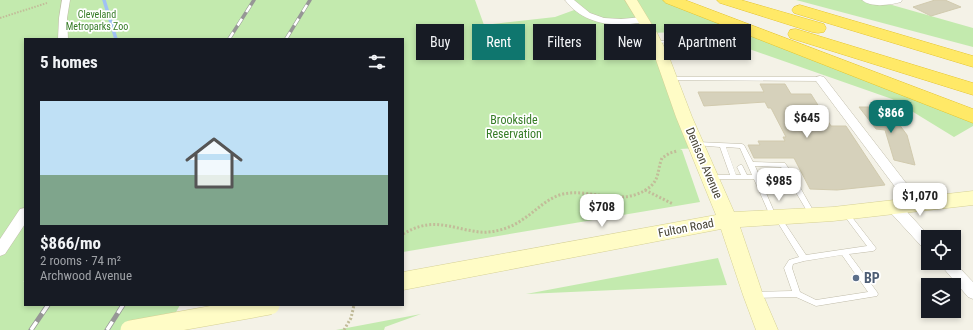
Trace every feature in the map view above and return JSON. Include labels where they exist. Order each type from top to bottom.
[{"type":"highway","points":[[671,0],[973,116]]},
{"type":"highway","points":[[690,0],[973,89]]},
{"type":"highway","points":[[725,0],[973,76]]},
{"type":"highway","points":[[768,0],[973,62]]},
{"type":"highway","points":[[803,2],[973,47]]},
{"type":"highway","points":[[803,2],[973,51]]},
{"type":"main road","name":"Denison Avenue","points":[[633,3],[645,24]]},
{"type":"main road","name":"Denison Avenue","points":[[656,42],[728,220],[753,295],[767,330]]},
{"type":"main road","name":"Fulton Road","points":[[404,281],[728,220],[813,215],[973,198]]},
{"type":"main road","points":[[130,330],[264,306]]},
{"type":"street","points":[[64,38],[62,18],[66,0]]},
{"type":"street","points":[[569,0],[587,16],[597,20],[612,22],[643,20]]},
{"type":"street","points":[[870,1],[885,3],[898,0]]},
{"type":"street","points":[[820,79],[915,204]]},
{"type":"street","points":[[894,207],[921,236]]},
{"type":"street","points":[[0,250],[24,214]]},
{"type":"street","points":[[953,270],[973,292]]},
{"type":"lane","points":[[656,42],[664,42]]},
{"type":"lane","points":[[670,79],[820,79]]},
{"type":"lane","points":[[696,144],[742,146],[775,217],[804,258]]},
{"type":"lane","points":[[722,145],[734,177]]},
{"type":"lane","points":[[731,146],[735,153]]},
{"type":"lane","points":[[751,164],[784,165],[790,178],[813,215]]},
{"type":"lane","points":[[740,167],[745,177]]},
{"type":"lane","points":[[710,178],[757,177]]},
{"type":"lane","points":[[779,177],[790,178]]},
{"type":"lane","points":[[797,294],[788,268],[792,262],[804,258],[873,248],[845,212]]},
{"type":"lane","points":[[753,295],[797,294],[816,304],[874,294],[844,252]]},
{"type":"path","points":[[0,18],[47,3]]},
{"type":"path","points":[[404,233],[409,229],[428,223],[448,224],[482,232],[495,232],[523,220],[547,200],[561,195],[574,193],[609,198],[624,197],[645,190],[656,180],[660,162],[669,152],[677,151]]},
{"type":"path","points":[[645,190],[673,204]]},
{"type":"path","points":[[344,330],[349,324],[353,314],[354,306]]},
{"type":"green space","name":"Brookside Reservation","points":[[0,0],[475,0],[484,24],[472,24],[472,60],[525,60],[525,24],[493,24],[555,17],[577,9],[569,0],[671,0],[733,24],[664,24],[664,32],[656,33],[656,24],[604,24],[604,60],[656,60],[656,43],[697,148],[680,149],[682,150],[700,202],[404,252],[404,38],[24,38],[24,306],[179,306],[166,330],[0,330]]},
{"type":"green space","points":[[796,0],[866,0],[885,3],[973,28],[973,47]]},
{"type":"green space","name":"Brookside Reservation","points":[[751,31],[973,116],[973,126],[954,137],[892,99],[751,50]]},
{"type":"green space","points":[[718,258],[727,285],[526,294]]},
{"type":"green space","points":[[421,314],[385,327],[384,330],[336,330]]},
{"type":"building","points":[[935,0],[945,0],[961,7],[931,16],[913,7]]},
{"type":"building","points":[[760,84],[785,84],[791,94],[811,94],[831,126],[846,126],[885,185],[837,190],[810,189],[794,158],[754,158],[748,145],[760,145],[758,141],[785,141],[783,137],[786,137],[771,108],[768,108],[765,102],[704,106],[698,92],[764,92]]},
{"type":"building","points":[[859,107],[882,107],[892,120],[896,120],[907,135],[915,165],[894,160],[885,130],[876,129]]},
{"type":"waterway","points":[[104,0],[116,38]]},
{"type":"railway","points":[[230,38],[254,0]]},
{"type":"railway","points":[[287,38],[310,0]]},
{"type":"railway","points":[[31,330],[47,306]]},
{"type":"railway","points":[[107,330],[122,306]]},
{"type":"place","name":"BP","points":[[856,278]]},
{"type":"park label","name":"Cleveland Metroparks Zoo","points":[[97,20]]}]
